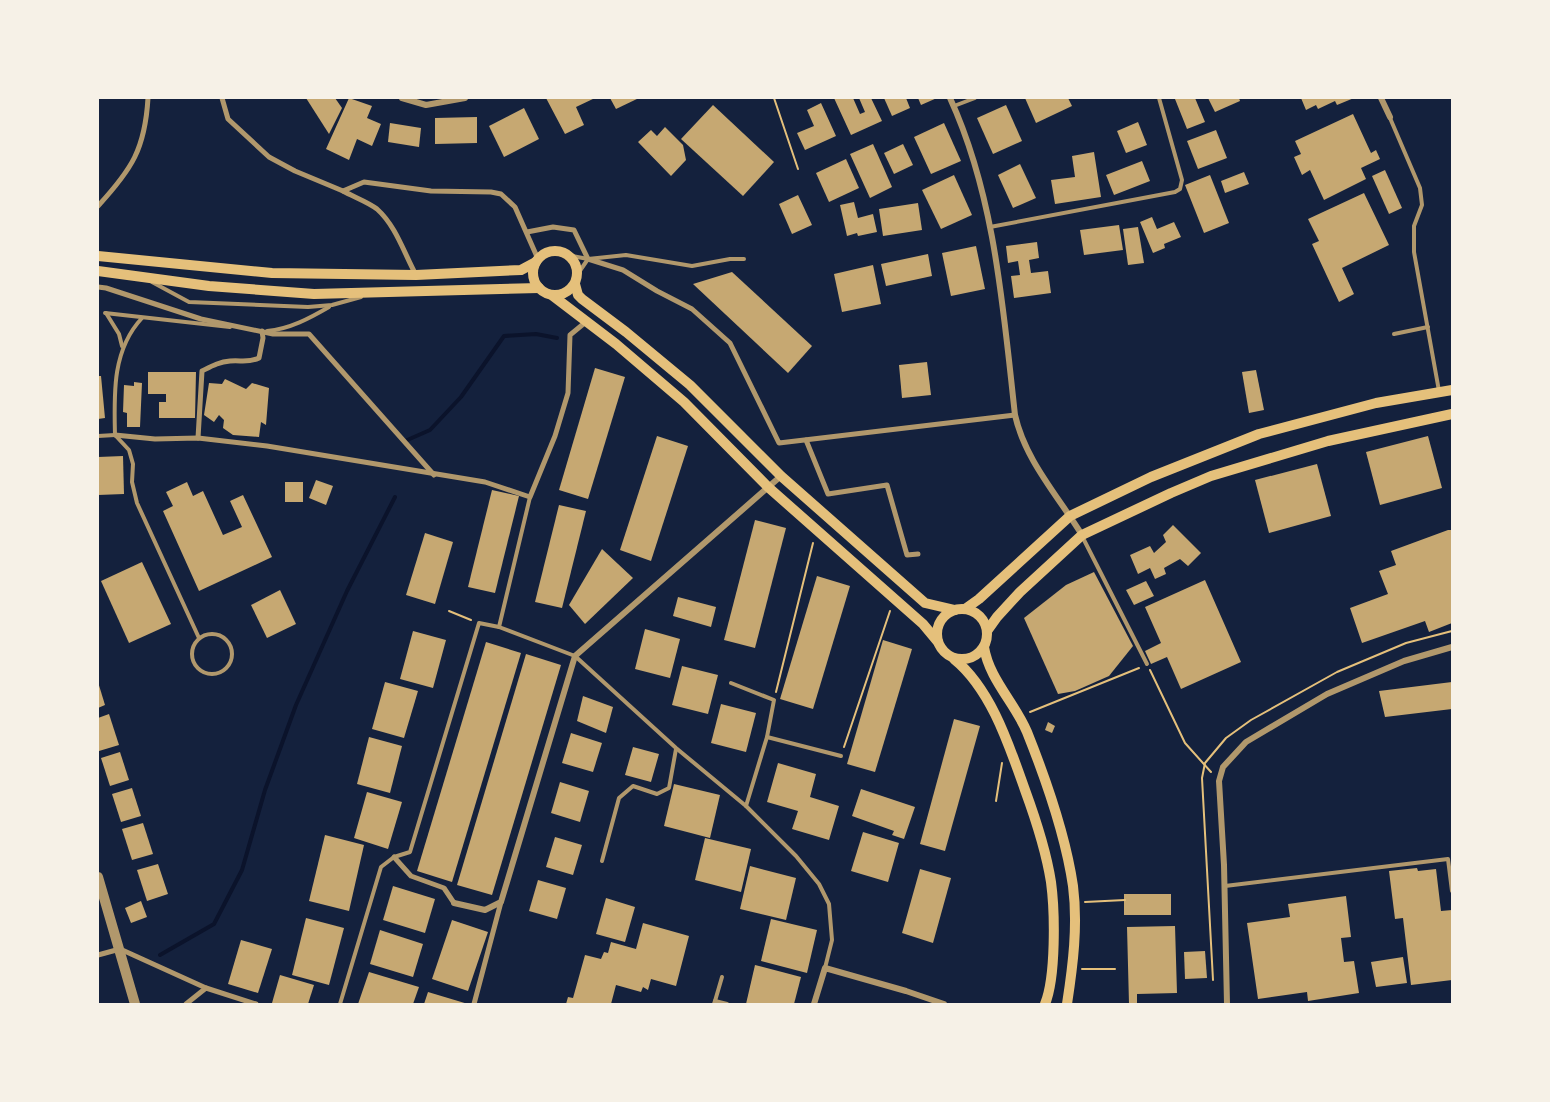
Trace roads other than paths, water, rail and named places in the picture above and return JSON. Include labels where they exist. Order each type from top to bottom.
[{"type":"main road","points":[[98,256],[272,273],[416,275],[521,270],[550,252],[557,251],[567,255],[576,264],[578,295],[582,299],[690,385],[781,476],[925,603],[960,609],[980,616],[987,631]]},
{"type":"main road","points":[[537,261],[533,275],[539,288]]},
{"type":"main road","points":[[98,271],[209,286],[314,294],[539,288],[586,321],[684,402],[768,487],[923,624],[945,654],[954,658],[970,675],[1007,737],[1042,838],[1051,883],[1053,958],[1045,1005]]},
{"type":"main road","points":[[553,296],[566,293],[576,280]]},
{"type":"main road","points":[[938,642],[936,630],[948,613],[979,599],[1070,516],[1181,464],[1259,434],[1376,403],[1452,390]]},
{"type":"main road","points":[[1067,1005],[1074,952],[1074,903],[1071,876],[1059,825],[1027,733],[990,667],[984,647],[987,631],[997,616],[1020,592],[1082,535],[1171,493],[1222,473],[1328,441],[1452,414]]},
{"type":"main road","points":[[954,658],[970,658],[984,647]]},
{"type":"street","points":[[98,206],[131,168],[141,146],[147,121],[148,98]]},
{"type":"street","points":[[222,98],[228,118],[269,157],[376,209],[395,232],[403,253],[416,275]]},
{"type":"street","points":[[402,98],[426,105],[465,98]]},
{"type":"street","points":[[950,98],[974,159],[990,227],[1002,301],[1018,431],[1027,452],[1082,535]]},
{"type":"street","points":[[1381,98],[1390,117]]},
{"type":"street","points":[[343,191],[364,182],[431,191],[501,194],[515,207],[537,261]]},
{"type":"street","points":[[527,232],[553,227],[574,230],[588,259],[623,270],[692,309],[730,343],[779,443],[1015,415]]},
{"type":"street","points":[[98,287],[201,319],[273,334],[309,334],[434,475]]},
{"type":"street","points":[[115,435],[155,439],[198,438],[267,446],[485,482],[531,497],[555,436],[568,393],[570,335],[586,321]]},
{"type":"street","points":[[198,438],[202,371],[216,363],[232,360],[252,362],[259,358],[262,331]]},
{"type":"street","points":[[806,440],[828,494],[887,485],[907,555],[918,554]]},
{"type":"street","points":[[474,1005],[501,902],[575,656],[781,476]]},
{"type":"street","points":[[1227,1005],[1225,886],[1219,781],[1222,767],[1246,742],[1292,713],[1358,679],[1404,661],[1452,647]]},
{"type":"street","points":[[394,857],[411,876],[444,888],[454,903],[486,910],[501,902]]},
{"type":"street","points":[[98,879],[135,1005]]},
{"type":"street","points":[[98,955],[120,949],[206,988],[256,1005]]},
{"type":"street","points":[[814,1005],[825,968],[906,991],[944,1005]]},
{"type":"street","points":[[186,1005],[206,988]]},
{"type":"lane","points":[[954,106],[975,98]]},
{"type":"lane","points":[[990,227],[1175,192],[1180,189],[1182,180],[1159,98]]},
{"type":"lane","points":[[1390,117],[1420,188],[1422,205],[1414,226],[1414,252],[1439,392]]},
{"type":"lane","points":[[567,255],[588,259],[626,255],[692,266],[744,259]]},
{"type":"lane","points":[[576,280],[588,259]]},
{"type":"lane","points":[[144,278],[189,302],[308,307],[332,305],[378,293]]},
{"type":"lane","points":[[122,346],[119,334],[105,312],[262,331],[288,327],[309,319],[332,305]]},
{"type":"lane","points":[[142,318],[122,346],[114,407],[115,435],[129,450],[133,464],[132,482],[137,503],[199,638]]},
{"type":"lane","points":[[1394,334],[1428,327]]},
{"type":"lane","points":[[98,436],[115,435]]},
{"type":"lane","points":[[499,627],[531,497]]},
{"type":"lane","points":[[1082,535],[1147,664]]},
{"type":"lane","points":[[340,1005],[381,867],[394,857],[410,852],[479,623],[499,627],[575,656],[676,748],[746,806],[796,856],[819,884],[829,904],[832,923],[831,940],[825,968]]},
{"type":"lane","points":[[205,635],[217,635],[228,642],[232,654],[231,660],[223,670],[217,673],[204,672],[194,663],[192,650],[199,638],[205,635]]},
{"type":"lane","points":[[731,683],[774,700],[767,737],[746,806]]},
{"type":"lane","points":[[767,737],[841,756]]},
{"type":"lane","points":[[602,861],[619,798],[633,786],[657,794],[669,788],[676,748]]},
{"type":"lane","points":[[1225,886],[1448,859],[1452,891]]},
{"type":"lane","points":[[722,977],[715,1003],[727,1005]]},
{"type":"waterway","points":[[405,441],[430,430],[461,397],[504,336],[536,334],[557,338]]},
{"type":"waterway","points":[[160,955],[214,924],[242,870],[265,790],[296,705],[347,591],[395,497]]}]
